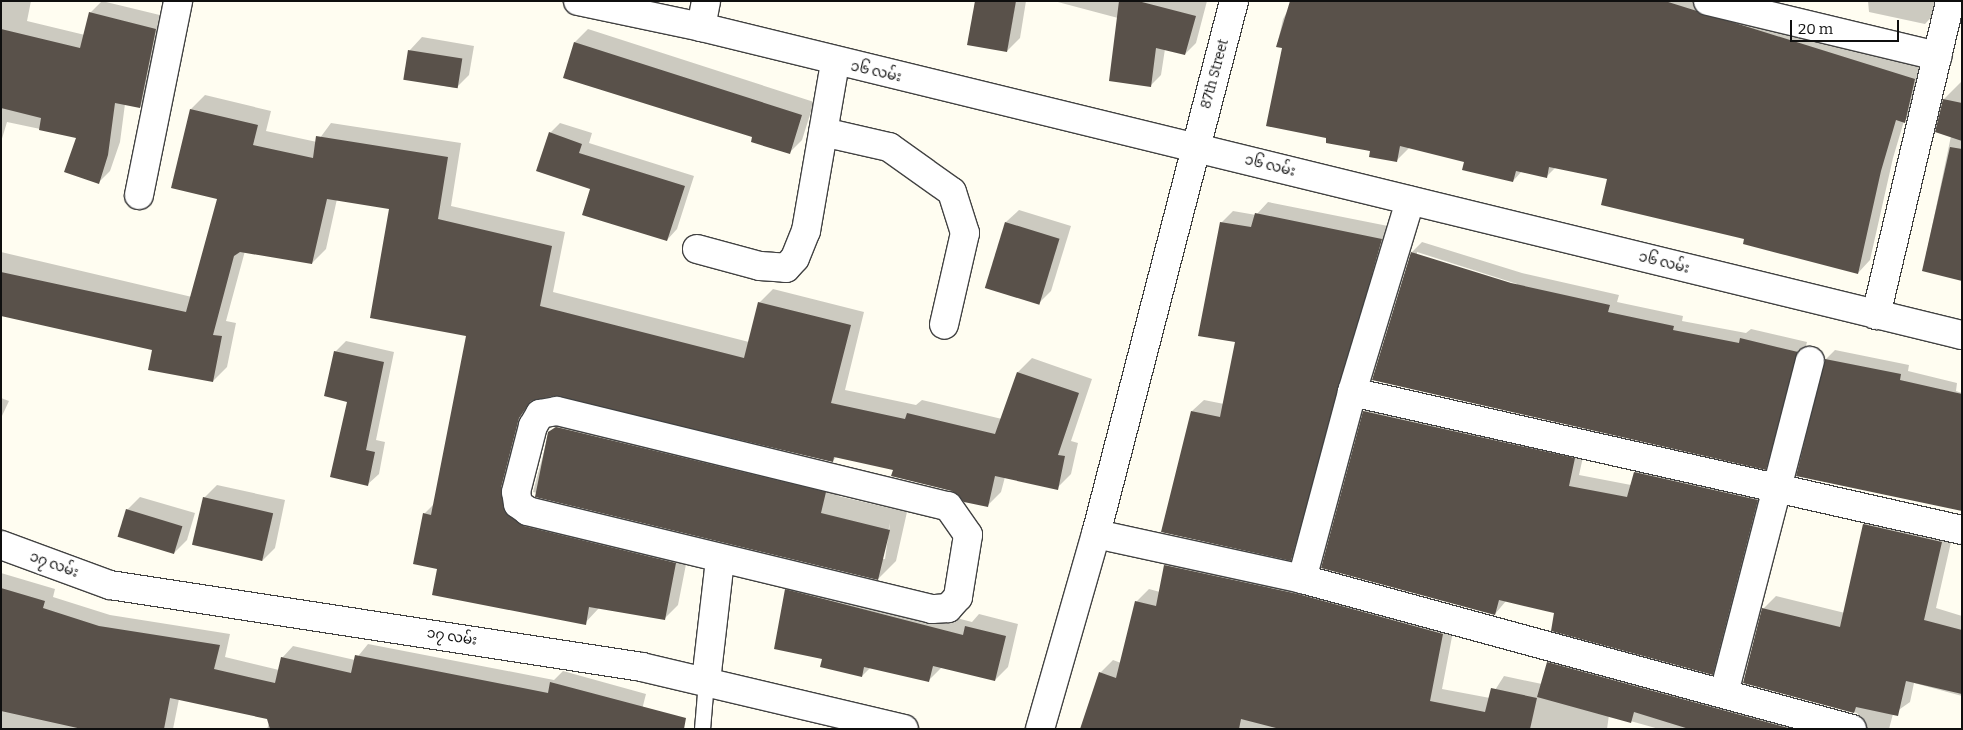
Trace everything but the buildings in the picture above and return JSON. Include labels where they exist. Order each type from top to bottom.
[{"type":"street","points":[[139,196],[178,1]]},
{"type":"street","name":"၁၆ လမ်း","points":[[578,1],[704,14],[835,63],[1196,148],[1962,335]]},
{"type":"street","name":"87th Street","points":[[1040,729],[1096,534],[1234,1]]},
{"type":"street","points":[[1708,1],[1938,56]]},
{"type":"street","points":[[1876,315],[1950,1]]},
{"type":"street","points":[[697,249],[760,266],[786,268],[806,231],[835,63]]},
{"type":"street","points":[[823,132],[889,147],[952,192],[965,233],[944,325]]},
{"type":"street","points":[[1302,579],[1352,392],[1410,201]]},
{"type":"street","points":[[1724,692],[1775,488],[1810,361]]},
{"type":"street","points":[[1352,392],[1962,530]]},
{"type":"street","points":[[557,411],[678,438],[948,506],[968,535],[958,597],[948,608],[932,609],[720,560],[528,511],[518,504],[516,492],[540,414],[557,411]]},
{"type":"street","points":[[1096,534],[1302,579],[1724,692],[1852,729]]},
{"type":"street","name":"၁၇ လမ်း","points":[[1,545],[110,586],[574,655],[706,681],[904,729]]},
{"type":"street","points":[[706,681],[720,560]]},
{"type":"lane","points":[[702,729],[706,681]]}]
